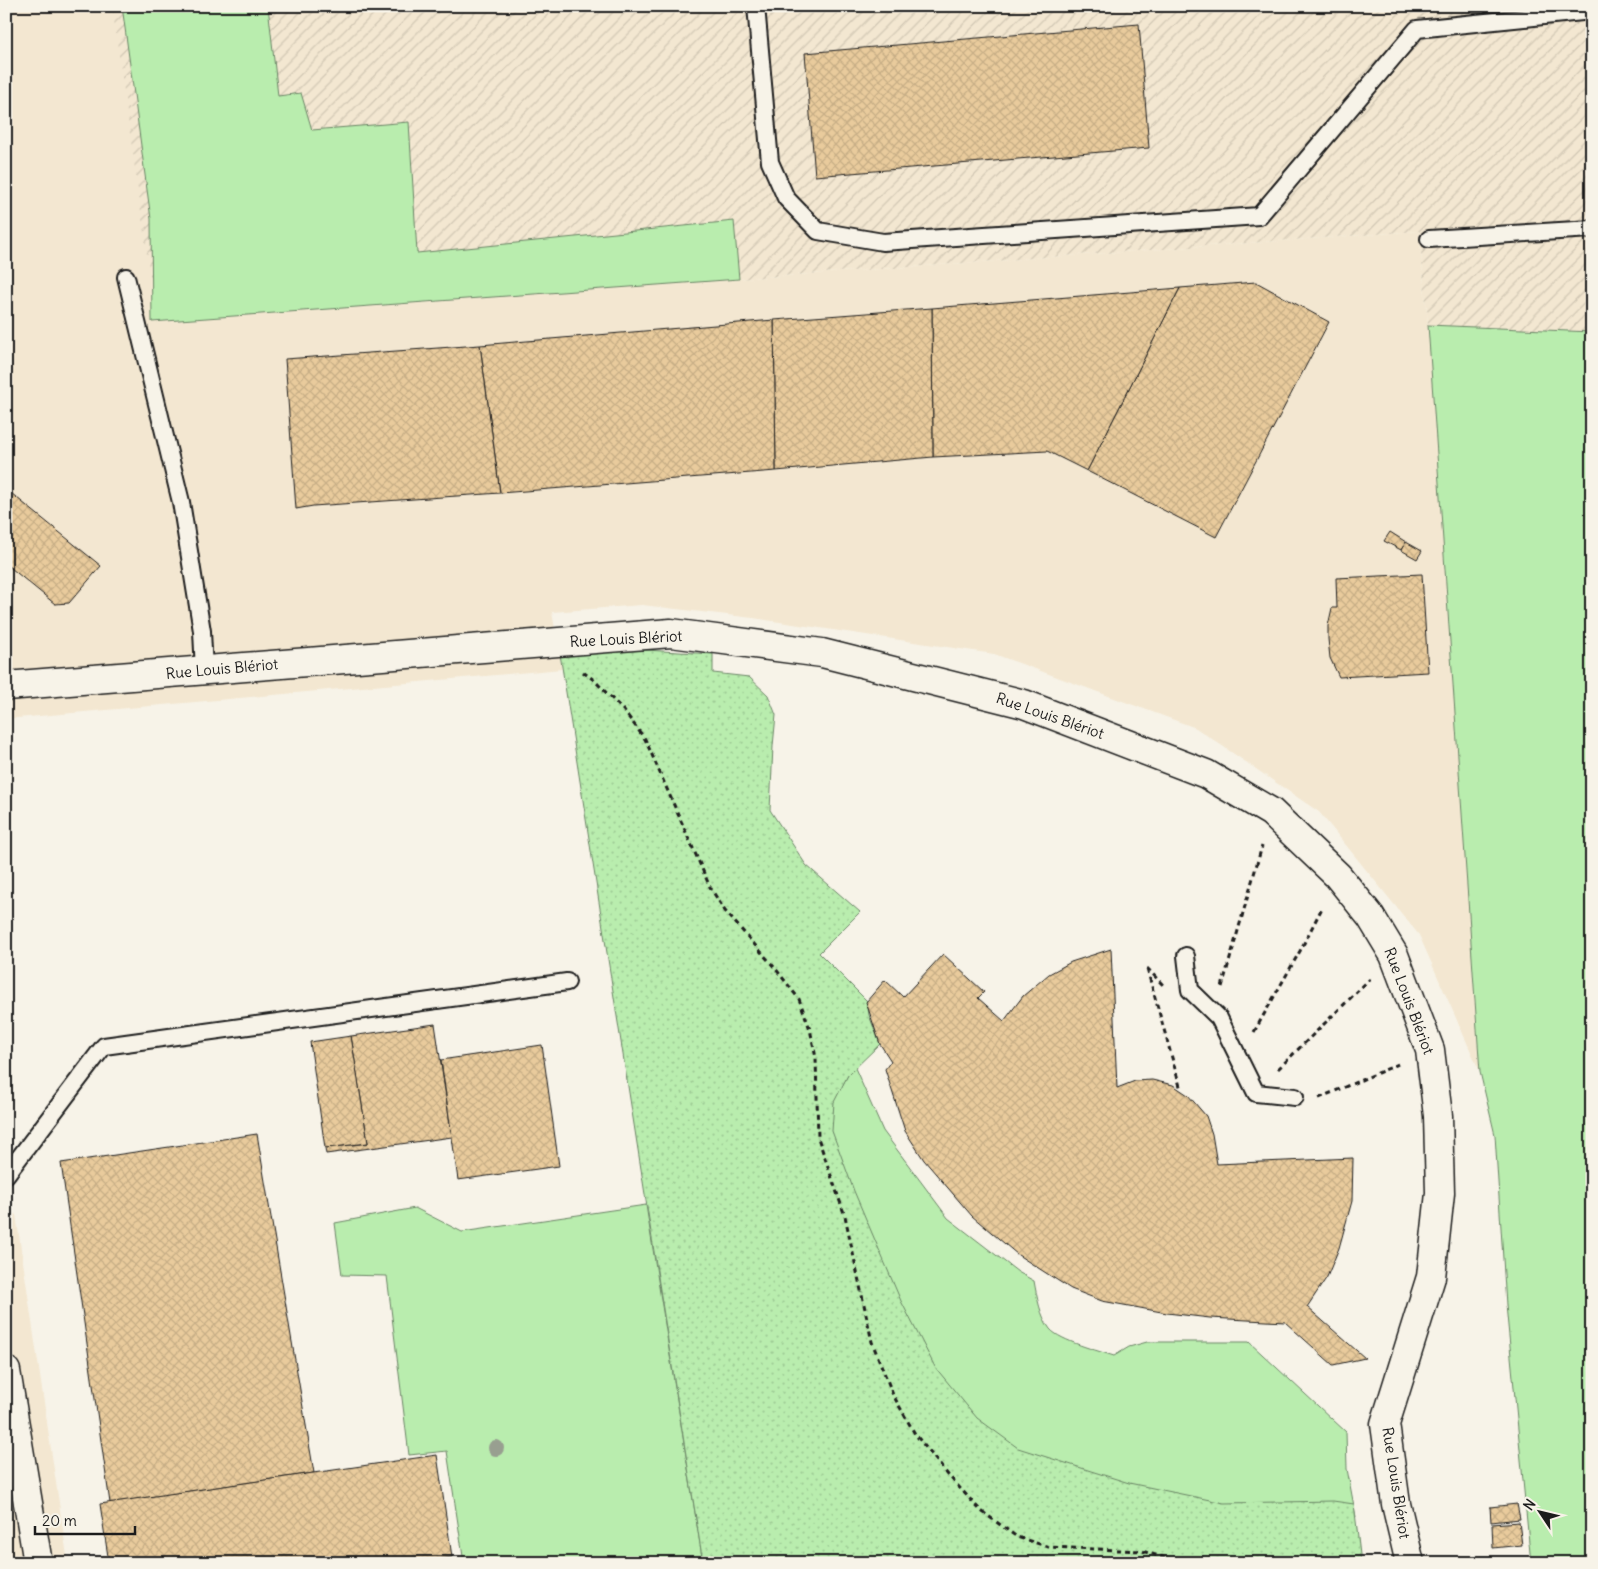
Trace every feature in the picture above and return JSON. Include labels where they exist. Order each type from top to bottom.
[{"type":"street","name":"Rue Louis Blériot","points":[[6,686],[671,633],[822,652],[1024,704],[1206,774],[1271,812],[1338,876],[1371,917],[1394,955],[1430,1050],[1438,1116],[1440,1193],[1431,1277],[1385,1424],[1396,1504],[1410,1563]]},
{"type":"street","points":[[6,1371],[38,1563]]},
{"type":"lane","points":[[756,6],[770,162],[786,198],[818,231],[883,242],[1259,216],[1418,28],[1592,11]]},
{"type":"lane","points":[[1429,239],[1592,229]]},
{"type":"lane","points":[[126,277],[181,502],[202,631],[204,671]]},
{"type":"lane","points":[[1186,956],[1190,990],[1219,1018],[1256,1093],[1295,1097]]},
{"type":"lane","points":[[6,1175],[104,1046],[567,982]]},
{"type":"path","points":[[560,642],[565,660],[594,680],[624,711],[645,739],[710,887],[725,912],[775,968],[799,999],[810,1028],[816,1058],[818,1138],[845,1216],[872,1342],[893,1395],[915,1434],[948,1475],[980,1510],[1017,1537],[1049,1547],[1142,1550],[1183,1563]]},
{"type":"path","points":[[1220,993],[1271,812]]},
{"type":"path","points":[[1238,1058],[1260,1024],[1338,876]]},
{"type":"path","points":[[1255,1090],[1336,1014],[1394,955]]},
{"type":"path","points":[[1147,968],[1181,1090]]},
{"type":"path","points":[[1312,1101],[1430,1050]]},
{"type":"shaded area","points":[[6,6],[122,6],[151,219],[153,322],[1419,231],[1428,325],[1480,1072],[1419,935],[1319,812],[1196,728],[994,654],[753,618],[642,605],[552,612],[562,669],[6,719]]},
{"type":"shaded area","points":[[112,6],[1592,6],[1592,332],[1428,325],[1419,231],[152,322],[152,290]]},
{"type":"shaded area","points":[[6,1209],[16,1215],[68,1563],[6,1563]]},
{"type":"green space","points":[[122,6],[268,6],[278,96],[301,93],[312,130],[409,122],[417,253],[734,221],[739,279],[152,322],[151,219]]},
{"type":"green space","points":[[1428,325],[1592,332],[1592,1563],[1531,1563],[1506,1305],[1495,1135],[1480,1072]]},
{"type":"green space","points":[[645,650],[713,654],[713,673],[749,677],[768,695],[776,715],[770,810],[806,865],[860,912],[819,953],[867,1001],[869,1015],[880,1044],[848,1075],[834,1102],[832,1131],[854,1191],[901,1301],[935,1367],[977,1418],[1018,1448],[1129,1483],[1224,1503],[1333,1501],[1354,1504],[1361,1563],[703,1563],[560,654]]},
{"type":"green space","points":[[855,1068],[883,1131],[948,1218],[1018,1272],[1034,1281],[1041,1312],[1050,1329],[1062,1338],[1114,1356],[1129,1347],[1147,1342],[1249,1342],[1346,1432],[1347,1469],[1356,1517],[1174,1541],[926,1401],[824,1119],[848,1075]]},
{"type":"green space","points":[[646,1205],[703,1563],[464,1563],[447,1451],[409,1455],[387,1276],[342,1275],[335,1223],[415,1208],[462,1232]]},
{"type":"building","points":[[1139,24],[1149,148],[815,176],[805,53]]},
{"type":"building","points":[[1256,282],[1329,322],[1216,537],[1087,471],[1180,288]]},
{"type":"building","points":[[1180,288],[1087,471],[1047,451],[933,457],[932,308]]},
{"type":"building","points":[[932,308],[933,457],[776,471],[774,320]]},
{"type":"building","points":[[774,320],[776,471],[500,493],[480,345]]},
{"type":"building","points":[[480,345],[500,493],[313,506],[296,509],[285,359]]},
{"type":"building","points":[[6,489],[101,566],[69,603],[55,604],[6,564]]},
{"type":"building","points":[[1390,532],[1406,542],[1401,550],[1384,541]]},
{"type":"building","points":[[1406,542],[1422,551],[1417,559],[1401,550]]},
{"type":"building","points":[[1422,574],[1428,672],[1339,677],[1330,658],[1328,639],[1328,626],[1332,608],[1337,608],[1336,578]]},
{"type":"building","points":[[1111,949],[1117,1088],[1135,1081],[1152,1080],[1173,1085],[1188,1095],[1206,1116],[1212,1134],[1217,1164],[1353,1158],[1352,1201],[1339,1248],[1327,1277],[1307,1307],[1365,1358],[1333,1365],[1285,1322],[1210,1318],[1167,1313],[1102,1301],[1071,1289],[1018,1255],[972,1216],[924,1160],[905,1131],[885,1069],[891,1061],[880,1044],[866,1002],[885,980],[903,997],[943,954],[984,992],[978,998],[1004,1021],[1023,996],[1049,974],[1071,962]]},
{"type":"building","points":[[435,1024],[452,1137],[326,1154],[325,1148],[368,1143],[351,1036]]},
{"type":"building","points":[[351,1036],[368,1143],[325,1148],[310,1042]]},
{"type":"building","points":[[542,1045],[559,1166],[458,1180],[441,1060]]},
{"type":"building","points":[[257,1134],[314,1473],[110,1503],[61,1163]]},
{"type":"building","points":[[437,1455],[452,1557],[415,1563],[109,1563],[100,1504]]},
{"type":"building","points":[[1517,1504],[1520,1519],[1491,1522],[1490,1507]]},
{"type":"building","points":[[1519,1522],[1522,1545],[1493,1548],[1492,1524]]}]
